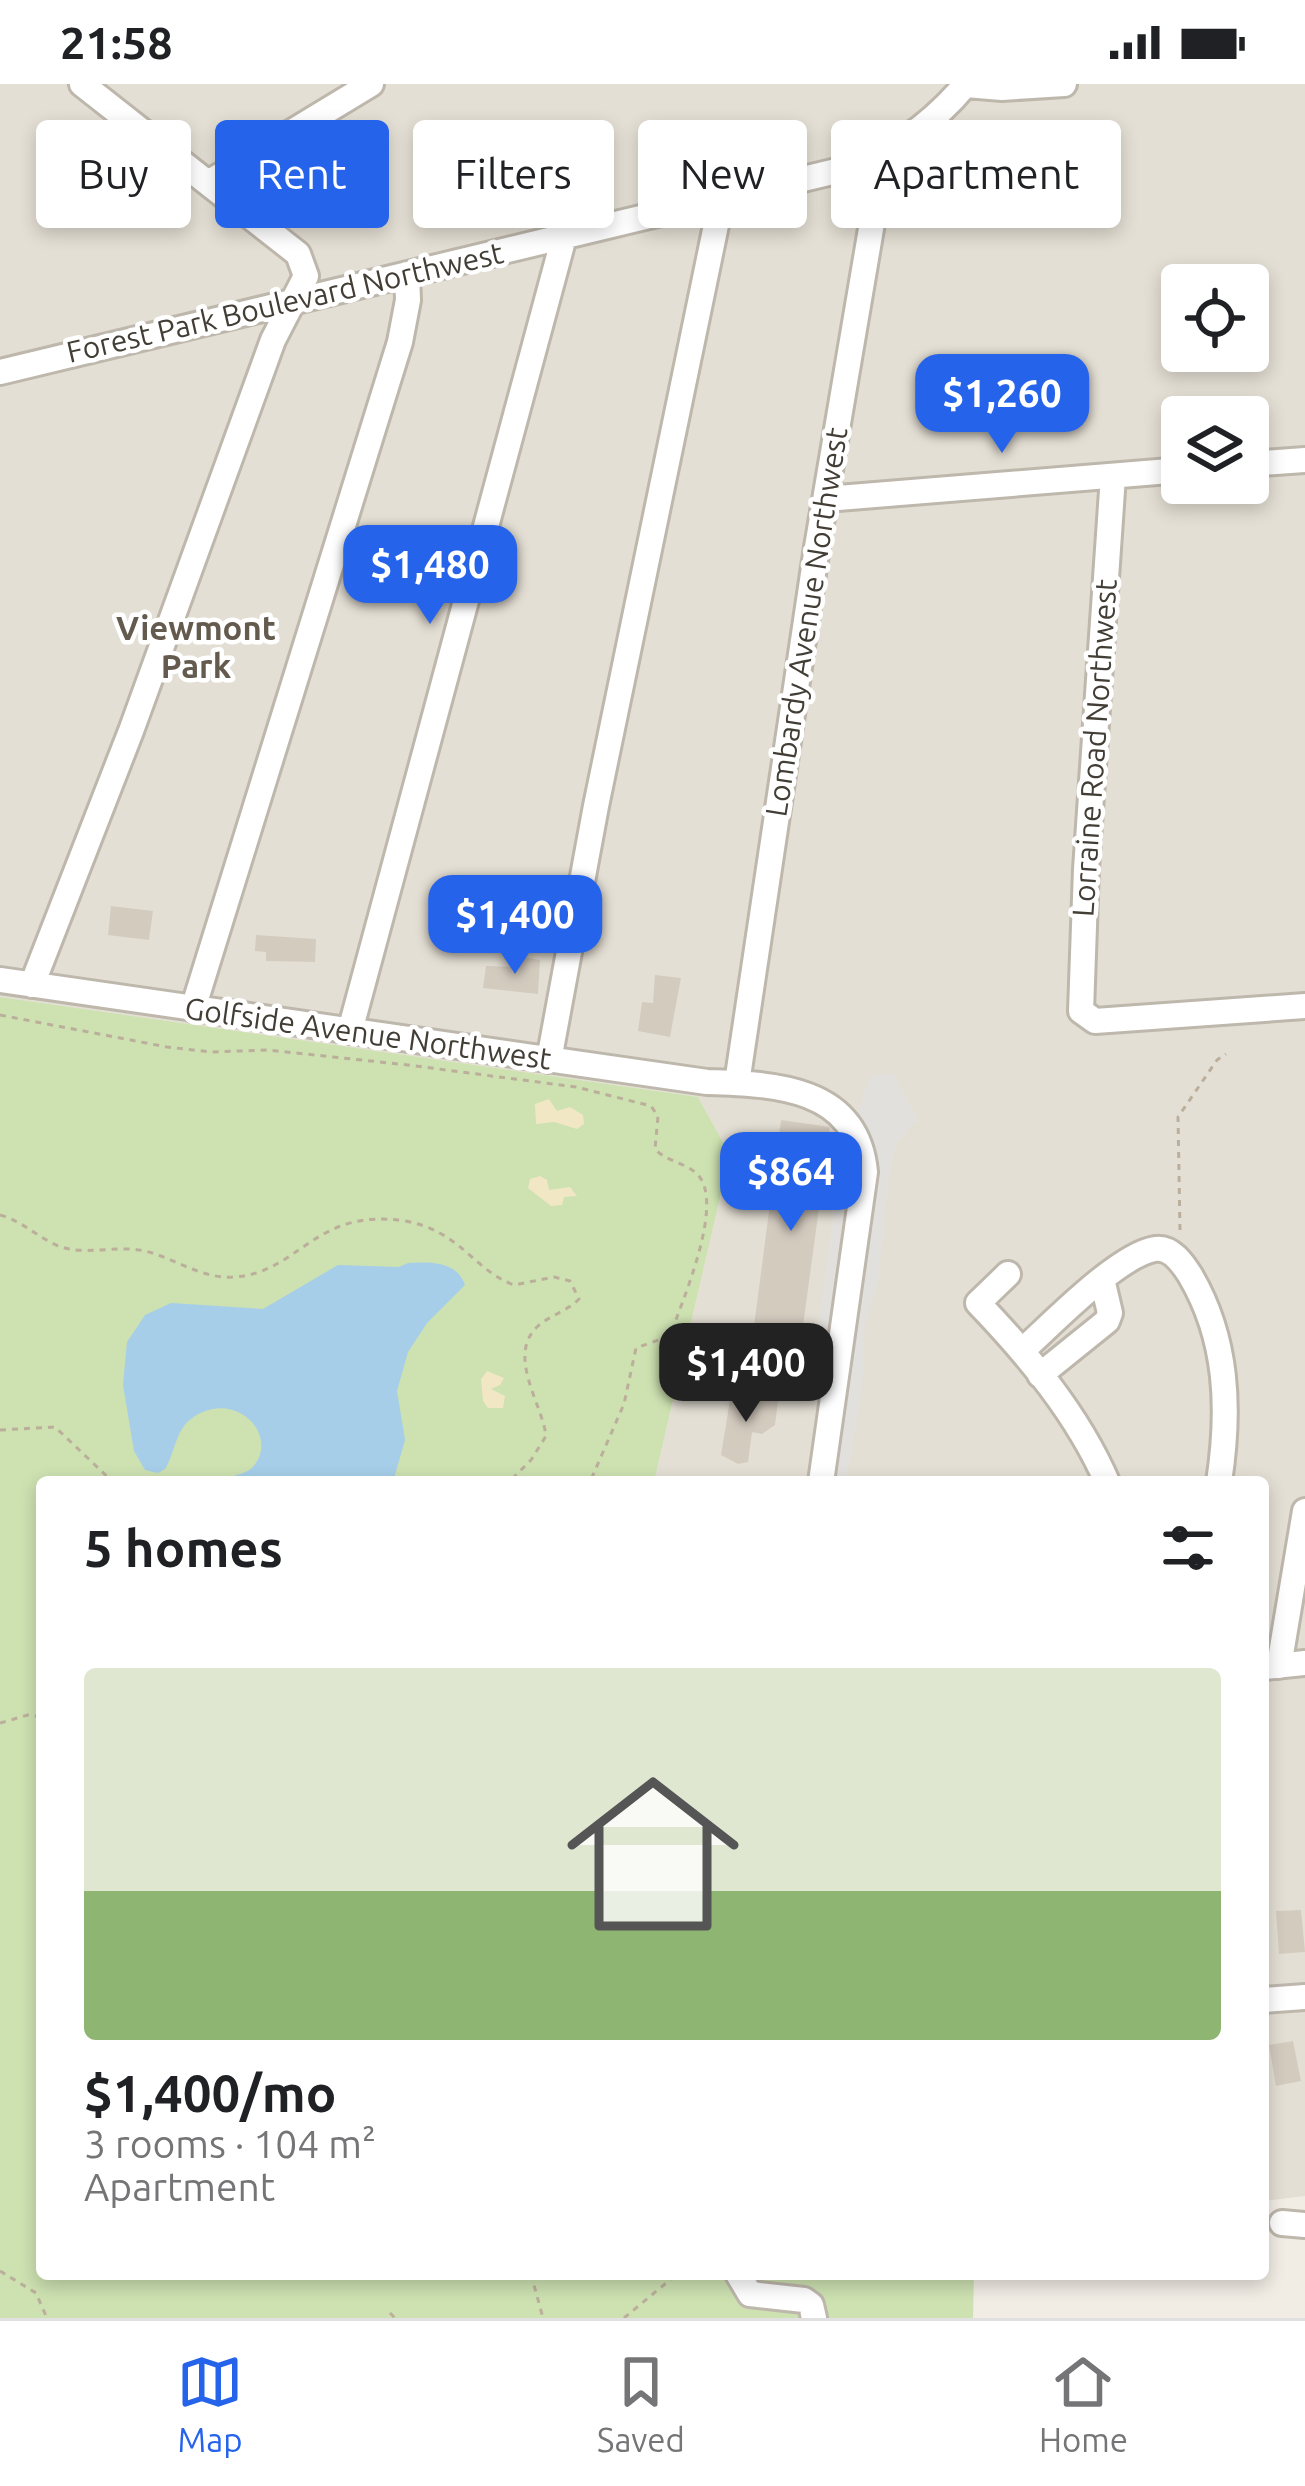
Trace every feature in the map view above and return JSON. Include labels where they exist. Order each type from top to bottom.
[{"type":"street","points":[[32,985],[131,731],[273,340],[306,276],[298,254],[82,84]]},
{"type":"street","points":[[208,183],[371,84]]},
{"type":"street","points":[[966,85],[1064,84]]},
{"type":"street","name":"Forest Park Boulevard Northwest","points":[[931,120],[966,85]]},
{"type":"street","name":"Forest Park Boulevard Northwest","points":[[0,372],[638,220]]},
{"type":"street","points":[[549,1060],[596,806],[716,228]]},
{"type":"street","name":"Lombardy Avenue Northwest","points":[[737,1083],[871,228]]},
{"type":"street","points":[[350,1031],[564,237]]},
{"type":"street","points":[[194,1009],[400,342],[408,300],[407,274]]},
{"type":"street","points":[[1269,463],[1305,460]]},
{"type":"street","points":[[826,499],[1161,472]]},
{"type":"street","name":"Lorraine Road Northwest","points":[[1113,476],[1079,1004],[1086,1017],[1095,1021],[1305,1006]]},
{"type":"street","name":"Golfside Avenue Northwest","points":[[0,980],[549,1060],[782,1087],[833,1107],[847,1120],[864,1154],[866,1172],[822,1476]]},
{"type":"street","points":[[1023,1350],[1102,1279],[1156,1249],[1167,1250],[1182,1262],[1203,1297],[1222,1359],[1225,1391],[1219,1476]]},
{"type":"street","points":[[1008,1274],[978,1303],[1023,1350],[1104,1476]]},
{"type":"street","points":[[1040,1375],[1107,1322],[1110,1312],[1102,1279]]},
{"type":"street","points":[[1305,1511],[1271,1666],[1305,1663]]},
{"type":"street","points":[[1269,2000],[1305,1997]]},
{"type":"street","points":[[742,2280],[750,2294],[804,2300],[814,2318]]},
{"type":"path","points":[[0,1015],[167,1048],[268,1050],[408,1065],[576,1087],[651,1106],[658,1116],[655,1149],[663,1158],[698,1174],[705,1184],[705,1224],[670,1336],[636,1348],[624,1404],[593,1476]]},
{"type":"path","points":[[1182,1262],[1176,1129],[1184,1107],[1226,1054]]},
{"type":"path","points":[[0,1214],[70,1249],[129,1249],[151,1253],[201,1275],[235,1277],[260,1270],[348,1221],[395,1220],[452,1239],[514,1285],[554,1277],[570,1281],[579,1299],[534,1330],[527,1341],[527,1372],[546,1436],[515,1476]]},
{"type":"path","points":[[0,1430],[56,1427],[107,1476]]},
{"type":"path","points":[[0,1723],[36,1717]]},
{"type":"path","points":[[0,2271],[36,2293],[47,2318]]},
{"type":"path","points":[[533,2280],[543,2318]]},
{"type":"path","points":[[624,2318],[670,2280]]},
{"type":"shaded area","points":[[0,84],[1305,84],[1305,2196],[1269,2200],[1269,1476],[655,1476],[730,1155],[698,1097],[0,997]]},
{"type":"shaded area","points":[[893,1074],[918,1120],[896,1143],[888,1182],[878,1285],[865,1324],[862,1390],[847,1476],[812,1476],[825,1401],[817,1336],[840,1167],[870,1075]]},
{"type":"green space","points":[[0,997],[698,1097],[730,1155],[655,1476],[36,1476],[36,2280],[974,2280],[973,2318],[0,2318]]},
{"type":"sand","points":[[549,1099],[557,1111],[570,1107],[583,1115],[584,1124],[577,1129],[554,1122],[536,1124],[535,1104]]},
{"type":"sand","points":[[530,1179],[547,1180],[549,1190],[570,1187],[577,1196],[564,1197],[562,1205],[551,1206],[528,1188]]},
{"type":"sand","points":[[487,1371],[504,1378],[491,1389],[505,1396],[503,1408],[488,1408],[483,1401],[481,1379]]},
{"type":"water","points":[[434,1263],[449,1267],[465,1285],[427,1323],[408,1352],[397,1391],[405,1440],[395,1476],[235,1476],[253,1467],[261,1441],[248,1419],[222,1408],[186,1424],[165,1469],[158,1473],[145,1470],[134,1451],[123,1385],[127,1342],[145,1315],[171,1303],[263,1309],[338,1265]]},
{"type":"building","points":[[111,906],[153,911],[149,940],[108,935]]},
{"type":"building","points":[[256,935],[316,939],[315,962],[266,961],[266,952],[255,951]]},
{"type":"building","points":[[517,956],[540,960],[538,994],[483,988],[486,966],[514,967]]},
{"type":"building","points":[[655,975],[681,978],[670,1037],[638,1031],[642,1002],[653,1003]]},
{"type":"building","points":[[781,1120],[830,1127],[800,1348],[752,1341]]},
{"type":"building","points":[[731,1394],[778,1401],[775,1425],[762,1434],[752,1432],[748,1462],[738,1464],[721,1455]]},
{"type":"building","points":[[1301,1910],[1305,1952],[1279,1954],[1276,1911]]},
{"type":"building","points":[[1293,2041],[1301,2081],[1276,2086],[1269,2045]]},
{"type":"district","name":"Viewmont Park","points":[[196,647]]}]
